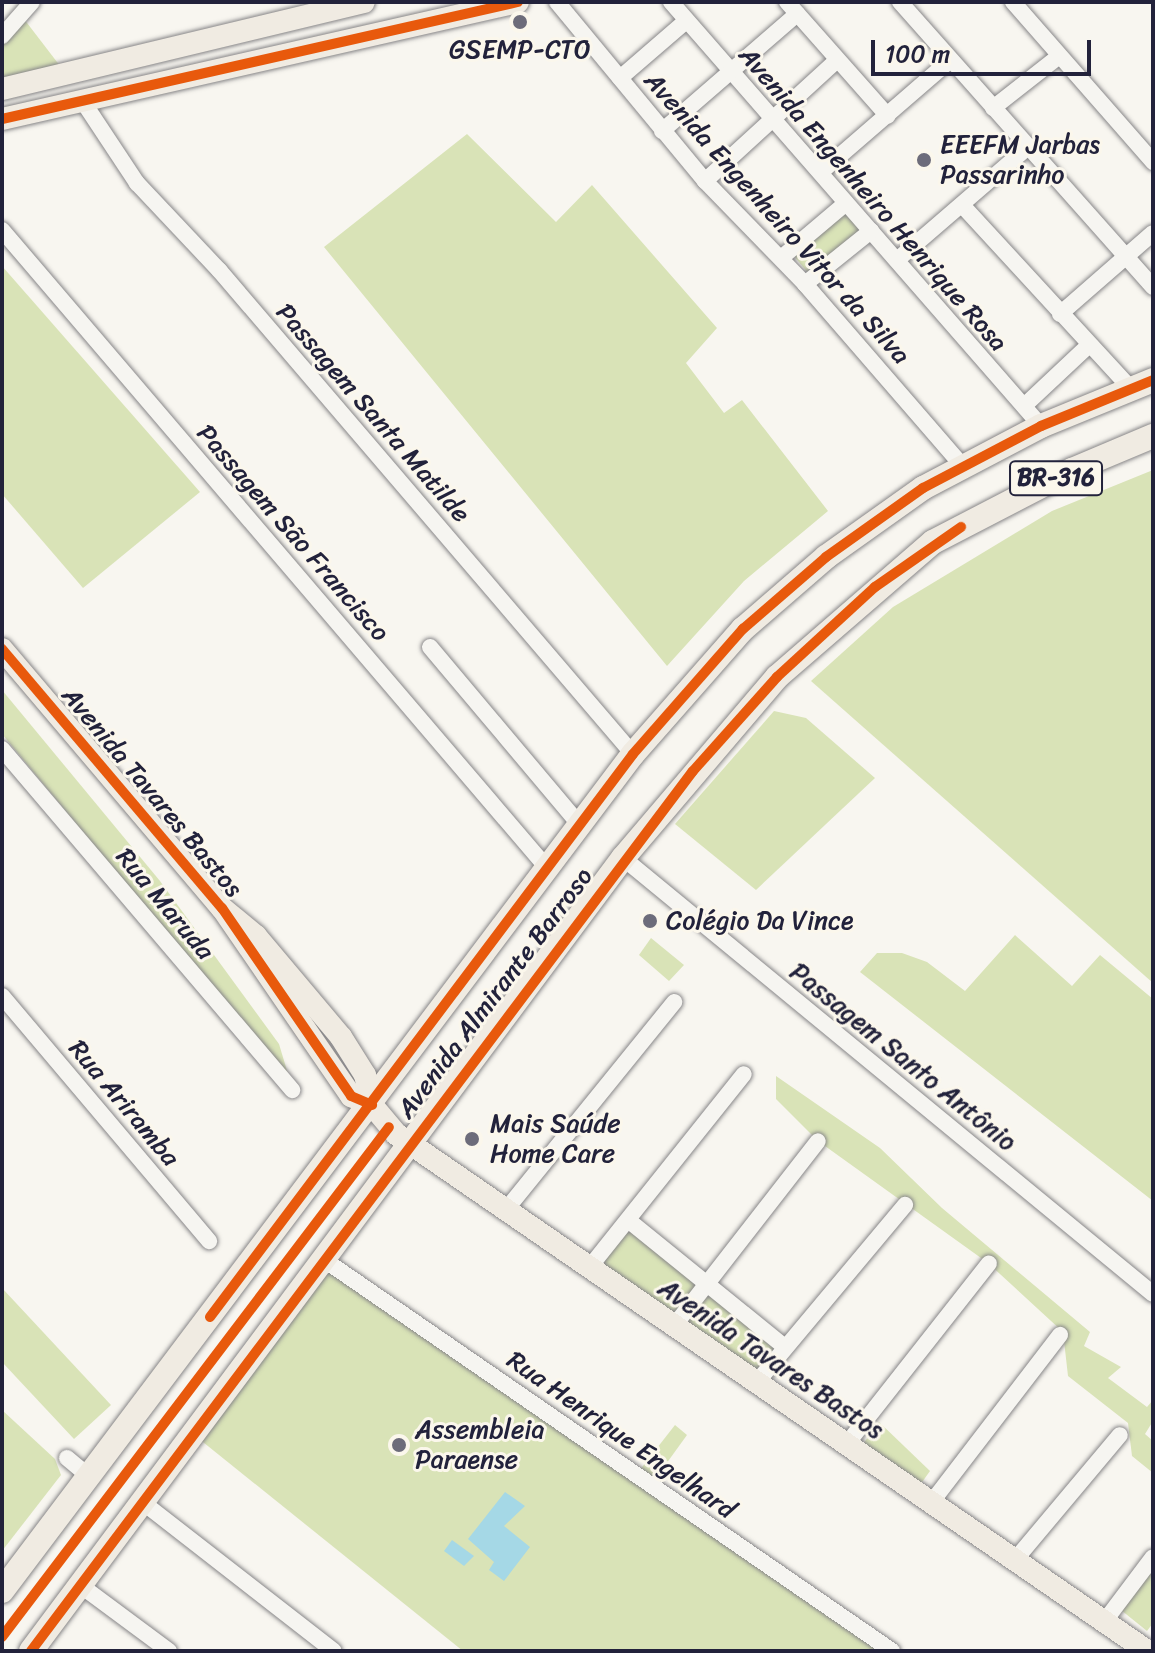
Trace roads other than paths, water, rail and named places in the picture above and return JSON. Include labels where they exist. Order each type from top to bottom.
[{"type":"highway","name":"Avenida Almirante Barroso","points":[[2,1591],[372,1105],[633,754],[743,629],[868,524],[962,465],[1041,426],[1142,384]]},
{"type":"highway","name":"Avenida Almirante Barroso","points":[[31,1651],[623,858],[777,677],[875,587],[933,542],[1072,470],[1153,436]]},
{"type":"main road","points":[[2,89],[364,2]]},
{"type":"main road","points":[[2,119],[518,2]]},
{"type":"main road","name":"Avenida Tavares Bastos","points":[[2,649],[222,908],[351,1096],[372,1105],[410,1144],[505,1211],[1147,1651]]},
{"type":"street","points":[[2,36],[32,2]]},
{"type":"street","name":"Avenida Engenheiro Vitor da Silva","points":[[557,2],[705,181],[805,284],[962,465]]},
{"type":"street","name":"Avenida Engenheiro Henrique Rosa","points":[[671,2],[1041,426]]},
{"type":"street","points":[[1013,2],[1153,162]]},
{"type":"street","points":[[906,4],[949,61],[1153,287]]},
{"type":"street","points":[[662,131],[730,72],[792,8],[888,116]]},
{"type":"street","points":[[620,78],[686,21]]},
{"type":"street","points":[[993,108],[1058,57]]},
{"type":"street","points":[[705,181],[837,60]]},
{"type":"street","points":[[821,172],[949,61]]},
{"type":"street","name":"Passagem Santa Matilde","points":[[82,100],[137,183],[219,270],[633,754]]},
{"type":"street","points":[[897,260],[1028,147]]},
{"type":"street","points":[[781,258],[846,203]]},
{"type":"street","points":[[962,205],[1089,345],[1142,384]]},
{"type":"street","name":"Passagem São Francisco","points":[[2,230],[547,868]]},
{"type":"street","points":[[805,284],[871,231]]},
{"type":"street","points":[[1060,314],[1153,233]]},
{"type":"street","points":[[1024,406],[1089,345]]},
{"type":"street","points":[[430,647],[580,825]]},
{"type":"street","name":"Rua Maruda","points":[[2,749],[292,1090]]},
{"type":"street","name":"Passagem Santo Antônio","points":[[623,858],[1153,1294]]},
{"type":"street","name":"Rua Ariramba","points":[[2,996],[209,1241]]},
{"type":"street","points":[[505,1211],[674,1002]]},
{"type":"street","points":[[589,1268],[744,1074]]},
{"type":"street","points":[[674,1326],[818,1141]]},
{"type":"street","points":[[757,1382],[905,1205]]},
{"type":"street","points":[[628,1220],[706,1287],[785,1347]]},
{"type":"street","name":"Rua Henrique Engelhard","points":[[323,1259],[892,1651]]},
{"type":"street","points":[[846,1445],[989,1263]]},
{"type":"street","points":[[931,1503],[1060,1335]]},
{"type":"street","points":[[1015,1560],[1120,1435]]},
{"type":"street","points":[[67,1458],[90,1477]]},
{"type":"street","points":[[141,1501],[334,1651]]},
{"type":"street","points":[[1104,1622],[1153,1557]]},
{"type":"street","points":[[80,1585],[169,1651]]},
{"type":"water","points":[[505,1492],[525,1506],[504,1526],[530,1547],[504,1581],[489,1570],[494,1562],[468,1539]]},
{"type":"water","points":[[452,1540],[474,1556],[464,1566],[444,1551]]},
{"type":"place","name":"GSEMP-CTO","points":[[520,22]]},
{"type":"place","name":"EEEFM Jarbas Passarinho","points":[[924,160]]},
{"type":"place","name":"Colégio Da Vince","points":[[650,921]]},
{"type":"place","name":"Mais Saúde Home Care","points":[[472,1139]]},
{"type":"place","name":"Assembleia Paraense","points":[[399,1445]]}]
